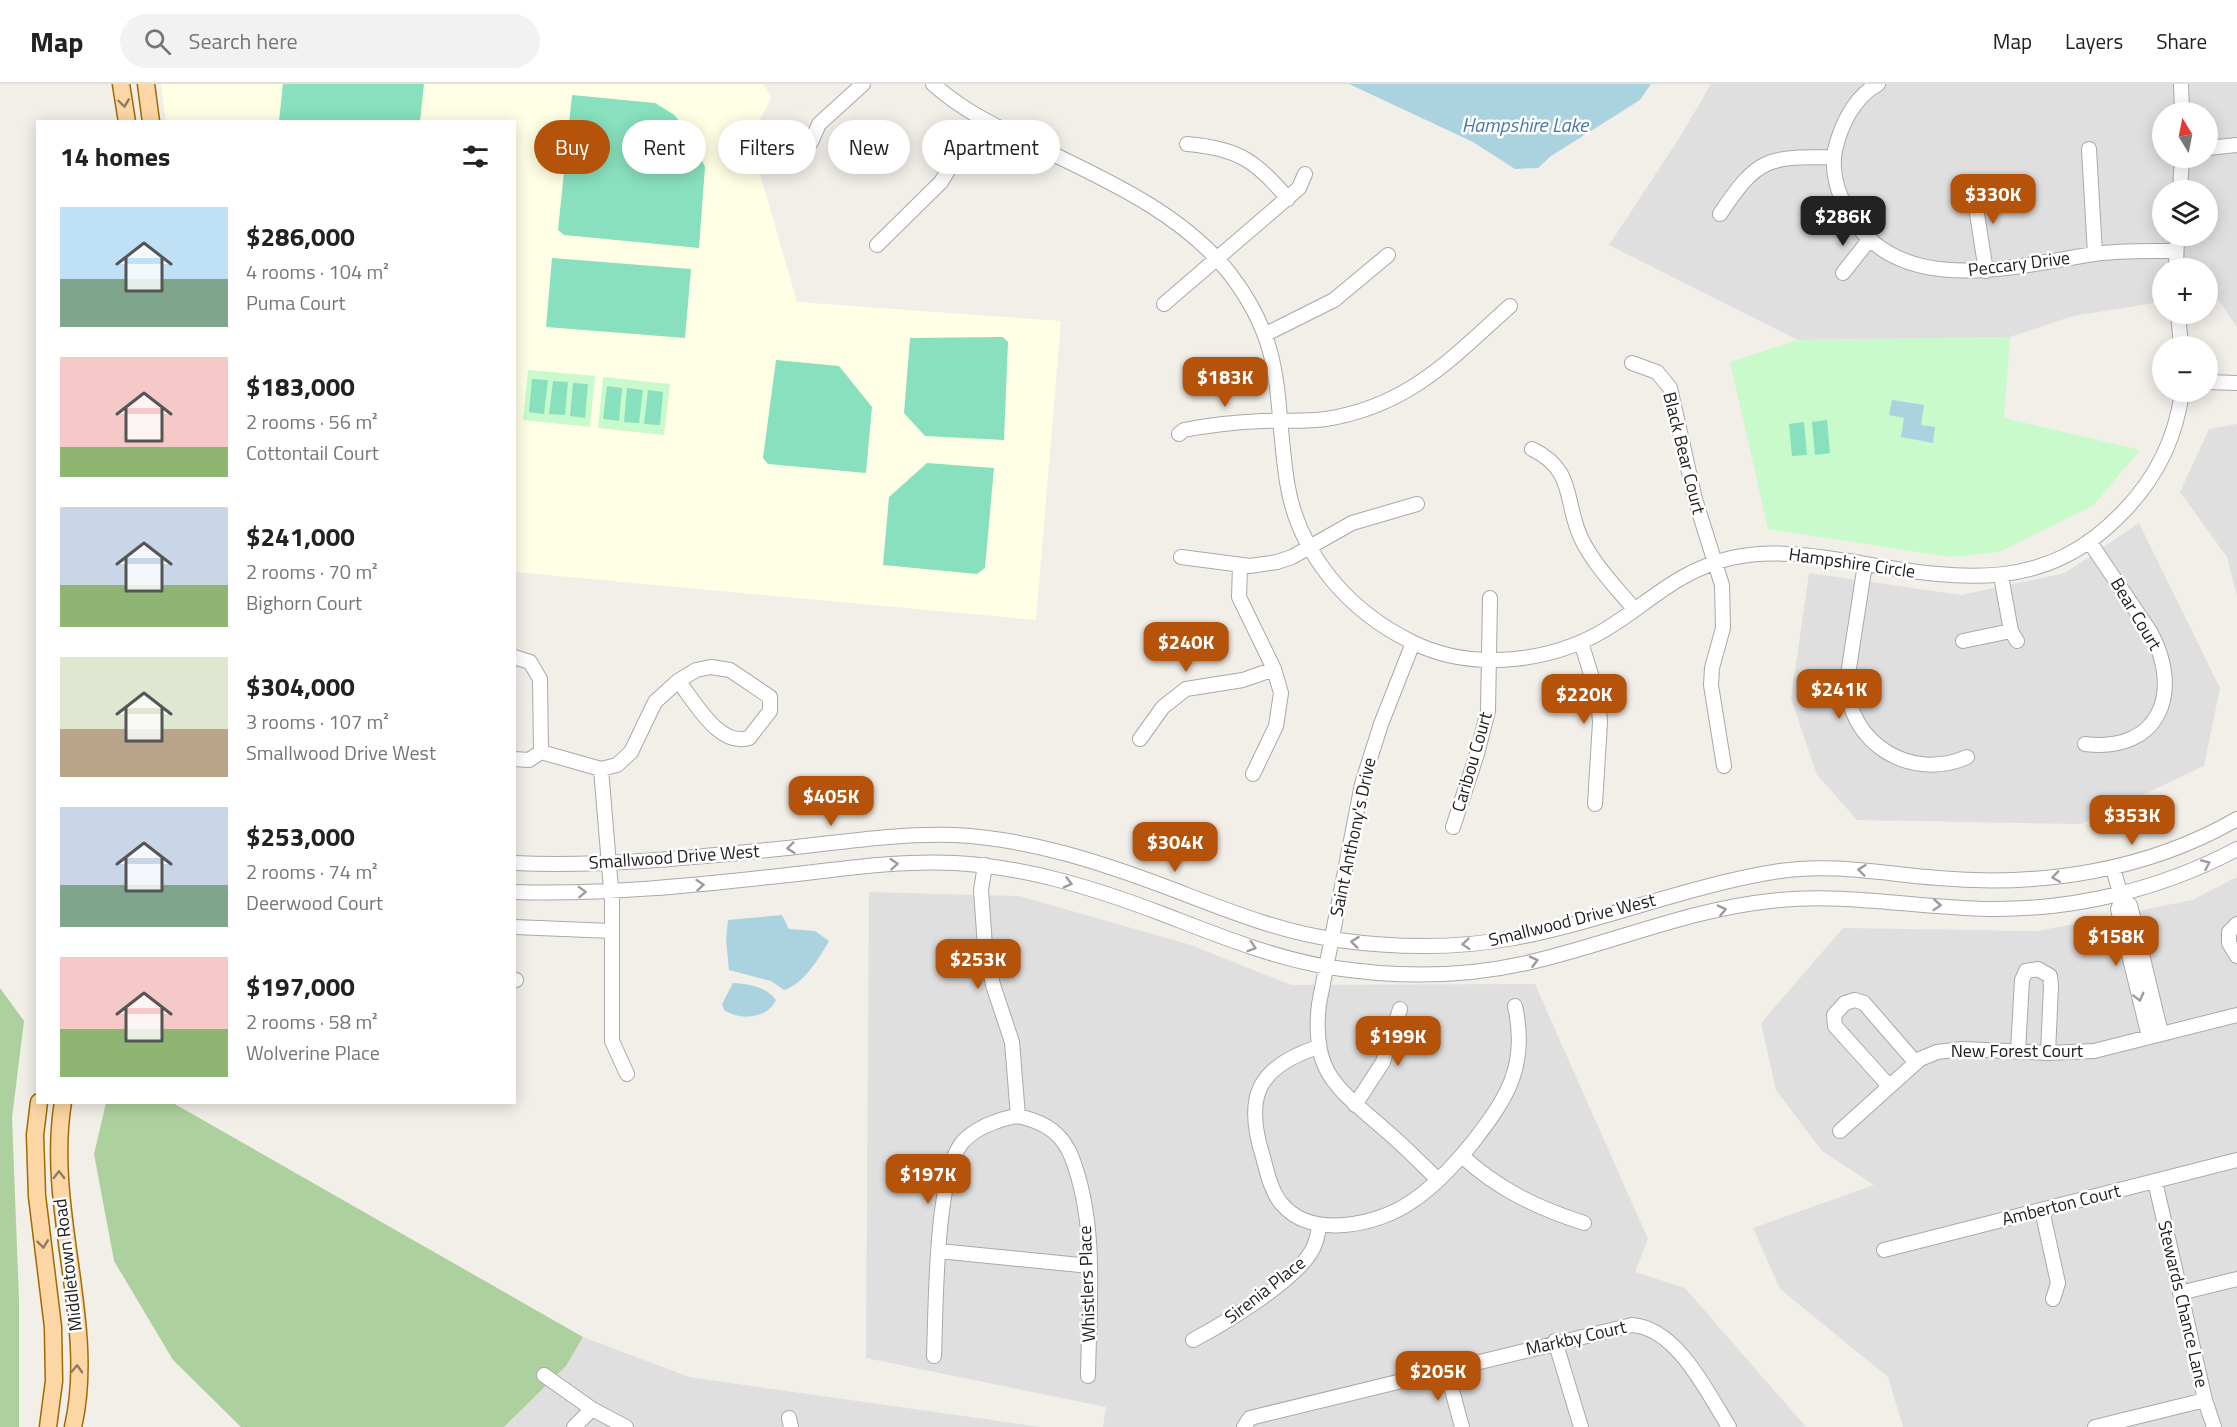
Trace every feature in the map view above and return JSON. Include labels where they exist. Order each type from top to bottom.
[{"type":"main road","points":[[121,84],[127,120]]},
{"type":"main road","points":[[146,84],[151,120]]},
{"type":"main road","name":"Middletown Road","points":[[39,1104],[35,1135],[37,1196],[53,1327],[54,1381],[48,1427]]},
{"type":"main road","name":"Middletown Road","points":[[63,1104],[59,1131],[59,1187],[75,1315],[78,1366],[73,1427]]},
{"type":"street","points":[[816,131],[819,124],[863,84]]},
{"type":"street","name":"Hampshire Circle","points":[[933,84],[980,118],[1166,215],[1217,259],[1245,296],[1266,334],[1277,375],[1288,489],[1309,548],[1331,580],[1354,603],[1413,643],[1454,655],[1490,660],[1530,657],[1581,642],[1611,627],[1671,583],[1716,562],[1740,556],[1775,553],[1956,577],[2001,576],[2050,563],[2089,541],[2115,521],[2151,479],[2174,430],[2180,402]]},
{"type":"street","points":[[2181,84],[2182,102]]},
{"type":"street","name":"Peccary Drive","points":[[1872,85],[1842,126],[1834,157],[1836,181],[1845,206],[1869,240],[1894,255],[1956,271],[1986,271],[2095,254],[2176,251]]},
{"type":"street","points":[[878,245],[941,182],[980,118]]},
{"type":"street","points":[[1187,144],[1219,148],[1248,159],[1266,172],[1288,199]]},
{"type":"street","points":[[2218,147],[2237,145]]},
{"type":"street","points":[[2089,149],[2095,254]]},
{"type":"street","points":[[1720,214],[1745,178],[1761,166],[1786,159],[1834,157]]},
{"type":"street","points":[[1164,304],[1288,199],[1299,188],[1305,174]]},
{"type":"street","points":[[1972,182],[1986,271]]},
{"type":"street","points":[[1843,273],[1869,240]]},
{"type":"street","points":[[2176,246],[2176,258]]},
{"type":"street","points":[[1266,334],[1334,300],[1388,255]]},
{"type":"street","points":[[1179,434],[1184,430],[1221,424],[1324,419],[1346,415],[1409,390],[1446,366],[1510,306]]},
{"type":"street","name":"Black Bear Court","points":[[1632,363],[1658,372],[1670,388],[1698,511],[1722,585],[1724,614],[1712,668],[1712,694],[1724,766]]},
{"type":"street","points":[[2218,382],[2237,383]]},
{"type":"street","points":[[1532,449],[1550,459],[1559,470],[1571,497],[1581,539],[1634,609]]},
{"type":"street","points":[[1181,557],[1240,566],[1277,562],[1309,548],[1352,524],[1417,504]]},
{"type":"street","name":"Bear Court","points":[[2085,744],[2113,746],[2128,742],[2141,734],[2159,713],[2164,677],[2160,649],[2089,541]]},
{"type":"street","points":[[1865,564],[1847,681],[1848,698],[1855,717],[1871,740],[1900,760],[1932,765],[1949,764],[1967,757]]},
{"type":"street","points":[[1240,566],[1238,591],[1280,687],[1279,715],[1274,734],[1253,774]]},
{"type":"street","points":[[1963,641],[2014,636],[2001,576]]},
{"type":"street","name":"Caribou Court","points":[[1452,827],[1484,728],[1490,660],[1490,598]]},
{"type":"street","points":[[1581,642],[1598,697],[1600,722],[1595,804]]},
{"type":"street","name":"Saint Anthony's Drive","points":[[1318,1047],[1317,1025],[1326,966],[1362,784],[1381,724],[1413,643]]},
{"type":"street","points":[[516,658],[530,662],[540,679],[541,752]]},
{"type":"street","points":[[541,752],[601,770],[617,765],[627,758],[651,707],[678,681],[702,669],[724,668],[766,693],[771,706],[765,721],[749,738],[728,738],[678,681]]},
{"type":"street","points":[[1140,739],[1163,707],[1186,689],[1243,680],[1274,669]]},
{"type":"street","points":[[516,759],[529,760],[541,752]]},
{"type":"street","points":[[601,770],[612,891],[612,1041],[627,1074]]},
{"type":"street","name":"Smallwood Drive West","points":[[516,863],[609,864],[913,836],[989,838],[1028,844],[1090,859],[1294,932],[1380,946],[1449,946],[1482,943],[1566,926],[1712,885],[1809,868],[1852,868],[1936,878],[1997,881],[2050,878],[2114,868],[2192,842],[2237,819]]},
{"type":"street","name":"Smallwood Drive West","points":[[516,892],[612,891],[700,885],[902,863],[985,865],[1029,872],[1086,887],[1265,951],[1326,966],[1408,974],[1453,974],[1503,968],[1562,955],[1721,910],[1771,901],[1851,898],[1988,909],[2043,907],[2121,897],[2174,878],[2237,849]]},
{"type":"street","points":[[934,1356],[939,1251],[950,1172],[960,1145],[971,1134],[988,1124],[1018,1116],[1017,1081],[1011,1042],[991,976],[985,946],[981,890],[985,865]]},
{"type":"street","points":[[2114,868],[2121,897],[2130,905],[2155,1035]]},
{"type":"street","points":[[2237,924],[2229,933],[2228,938],[2237,956]]},
{"type":"street","points":[[516,927],[612,932]]},
{"type":"street","points":[[2018,1051],[2022,980],[2026,971],[2038,969],[2049,976],[2051,986],[2048,1053]]},
{"type":"street","points":[[1889,1086],[1835,1026],[1834,1015],[1845,1003],[1855,1000],[1864,1003],[1916,1063]]},
{"type":"street","points":[[1437,1179],[1394,1138],[1354,1105],[1331,1079],[1318,1047],[1286,1059],[1273,1070],[1257,1094],[1254,1115],[1262,1156],[1281,1203],[1293,1214],[1320,1226],[1351,1224],[1397,1210],[1419,1197],[1462,1156],[1503,1103],[1515,1077],[1520,1044],[1515,1006]]},
{"type":"street","points":[[1354,1105],[1383,1062],[1400,1009]]},
{"type":"street","name":"New Forest Court","points":[[1840,1131],[1927,1055],[1949,1050],[2094,1052],[2237,1015]]},
{"type":"street","name":"Whistlers Place","points":[[1018,1116],[1053,1130],[1069,1151],[1084,1209],[1090,1266],[1088,1376]]},
{"type":"street","points":[[1462,1156],[1492,1182],[1520,1198],[1584,1223]]},
{"type":"street","name":"Amberton Court","points":[[1884,1250],[2237,1160]]},
{"type":"street","name":"Stewards Chance Lane","points":[[2155,1181],[2205,1400],[2214,1427]]},
{"type":"street","points":[[2042,1210],[2058,1283],[2053,1299]]},
{"type":"street","name":"Sirenia Place","points":[[1193,1340],[1239,1314],[1304,1263],[1313,1250],[1320,1226]]},
{"type":"street","points":[[939,1251],[1090,1266]]},
{"type":"street","points":[[2180,1293],[2237,1279]]},
{"type":"street","name":"Markby Court","points":[[1244,1427],[1250,1418],[1271,1420],[1446,1368],[1632,1325],[1656,1331],[1669,1340],[1730,1427]]},
{"type":"street","points":[[1555,1341],[1581,1427]]},
{"type":"street","points":[[1446,1368],[1462,1427]]},
{"type":"street","points":[[544,1375],[592,1409],[626,1427]]},
{"type":"street","points":[[2095,1427],[2205,1400]]},
{"type":"street","points":[[573,1427],[592,1409]]},
{"type":"shaded area","points":[[161,84],[763,84],[771,98],[760,120],[718,120],[718,174],[760,174],[797,302],[1061,321],[1036,620],[516,572],[516,120],[166,120]]},
{"type":"shaded area","points":[[1711,84],[2237,84],[2237,327],[2218,299],[2218,258],[2152,258],[2152,303],[2073,316],[2010,337],[1798,340],[1609,245],[1680,137]]},
{"type":"shaded area","points":[[2237,424],[2237,596],[2227,557],[2180,492],[2209,429]]},
{"type":"shaded area","points":[[2139,523],[2220,688],[2204,766],[2081,824],[1857,820],[1817,775],[1791,699],[1809,573],[1961,595],[2065,573]]},
{"type":"shaded area","points":[[2237,877],[2237,1427],[1903,1427],[1888,1377],[1780,1289],[1753,1228],[1874,1185],[1822,1151],[1776,1090],[1761,1023],[1843,928],[2038,931],[2192,900]]},
{"type":"shaded area","points":[[869,892],[1019,896],[1191,945],[1291,985],[1535,984],[1648,1239],[1635,1272],[1685,1288],[1806,1427],[1103,1427],[1106,1407],[866,1358]]},
{"type":"shaded area","points":[[583,1337],[689,1377],[1040,1427],[504,1427],[566,1366]]},
{"type":"green space","points":[[283,84],[424,84],[420,120],[279,120]]},
{"type":"green space","points":[[572,95],[655,103],[673,114],[679,120],[622,120],[622,174],[704,174],[699,248],[564,235],[558,230],[564,174],[610,174],[610,120],[569,120]]},
{"type":"green space","points":[[552,258],[691,269],[685,338],[546,327]]},
{"type":"green space","points":[[1003,337],[1008,342],[1004,440],[925,436],[904,413],[910,338]]},
{"type":"green space","points":[[2010,337],[2004,418],[2140,450],[2093,506],[1999,552],[1951,557],[1768,529],[1730,362],[1798,340]]},
{"type":"green space","points":[[776,360],[839,366],[872,407],[866,473],[768,464],[763,458]]},
{"type":"green space","points":[[528,370],[595,376],[590,427],[523,420]]},
{"type":"green space","points":[[603,377],[670,384],[664,435],[598,428]]},
{"type":"green space","points":[[532,379],[548,380],[544,414],[529,412]]},
{"type":"green space","points":[[553,381],[568,382],[565,415],[549,414]]},
{"type":"green space","points":[[573,383],[588,384],[585,418],[570,416]]},
{"type":"green space","points":[[607,386],[622,388],[619,421],[603,419]]},
{"type":"green space","points":[[627,388],[643,390],[639,423],[624,422]]},
{"type":"green space","points":[[648,390],[663,392],[660,425],[644,424]]},
{"type":"green space","points":[[1827,420],[1830,453],[1815,455],[1812,422]]},
{"type":"green space","points":[[1804,422],[1807,455],[1792,456],[1789,424]]},
{"type":"green space","points":[[927,463],[994,468],[985,568],[977,574],[883,565],[889,497]]},
{"type":"green space","points":[[0,988],[24,1021],[12,1118],[19,1299],[19,1427],[0,1427]]},
{"type":"green space","points":[[106,1104],[175,1104],[583,1337],[566,1366],[504,1427],[241,1427],[173,1360],[114,1261],[94,1154]]},
{"type":"water","name":"Hampshire Lake","points":[[1349,84],[1651,84],[1640,100],[1551,156],[1538,168],[1515,169],[1473,142]]},
{"type":"water","points":[[1892,400],[1924,405],[1921,425],[1935,427],[1933,443],[1901,437],[1904,418],[1889,415]]},
{"type":"water","points":[[782,915],[789,929],[815,931],[829,941],[804,976],[784,990],[771,981],[729,970],[726,939],[728,920]]},
{"type":"water","points":[[733,983],[762,989],[776,1000],[772,1006],[760,1014],[746,1017],[731,1014],[724,1010],[722,1004]]}]
